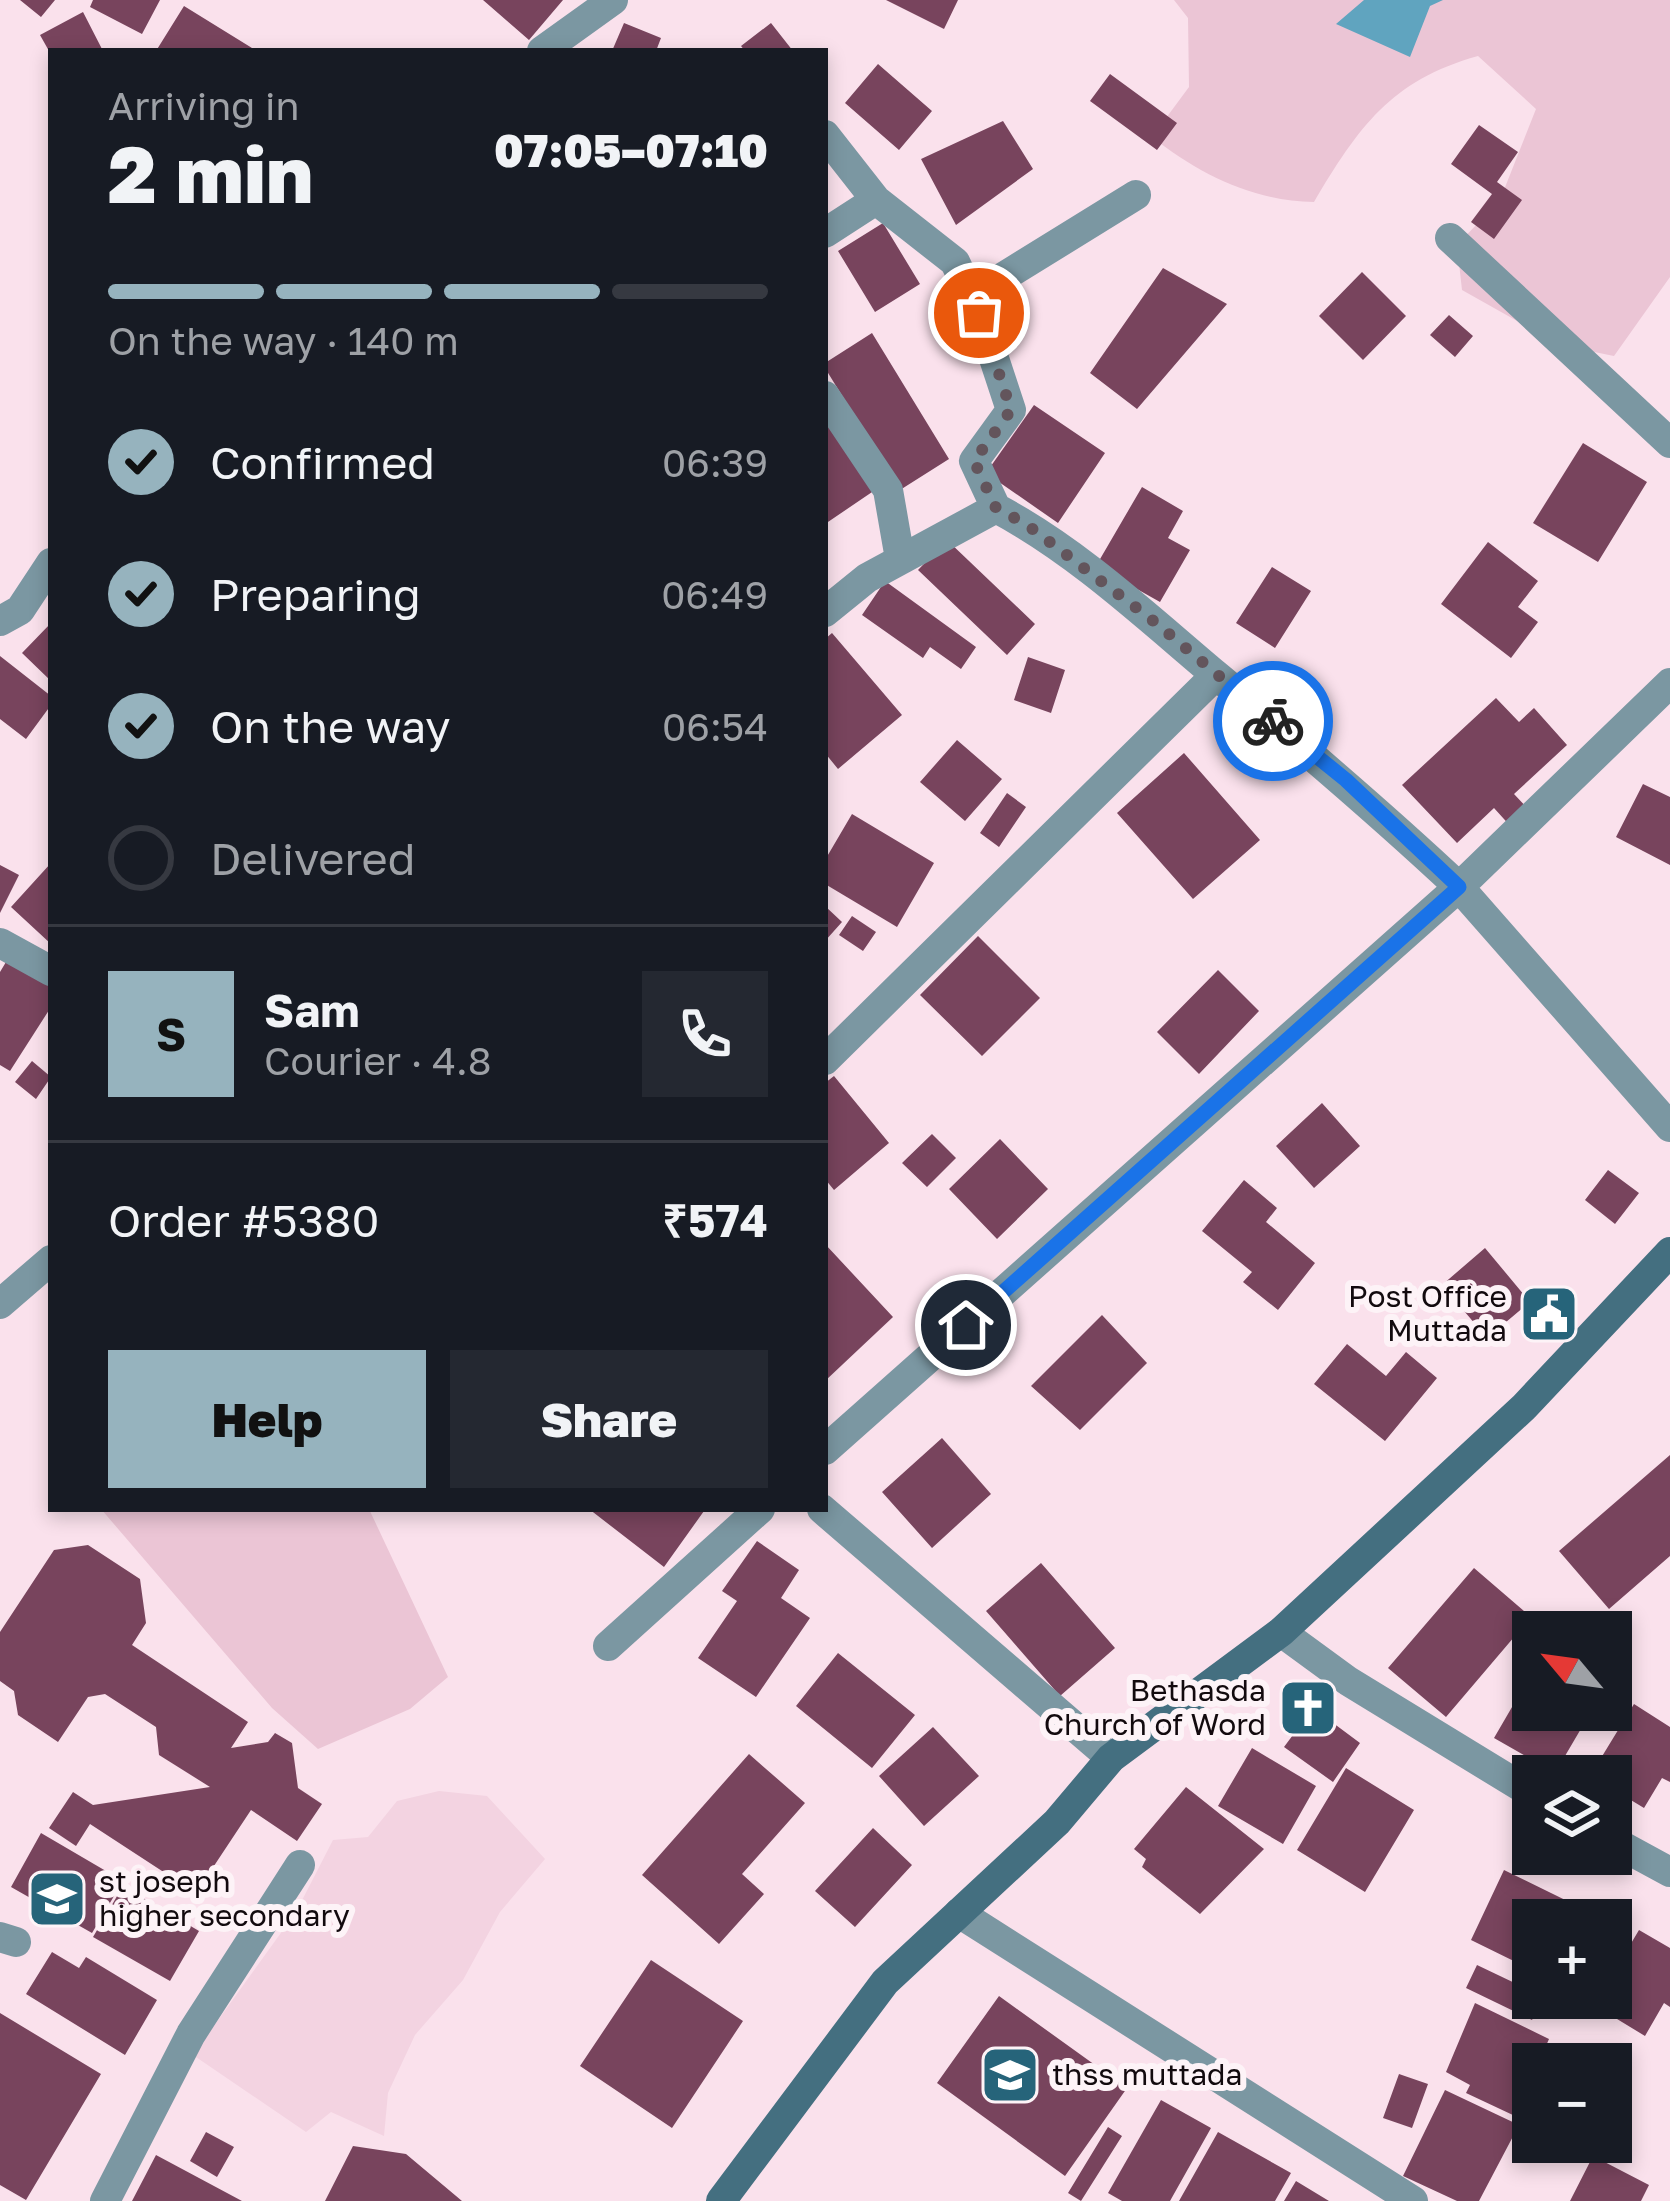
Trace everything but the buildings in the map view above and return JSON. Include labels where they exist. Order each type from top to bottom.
[{"type":"main road","points":[[721,2201],[885,1982],[1057,1822],[1111,1758],[1281,1632],[1524,1407],[1670,1252]]},
{"type":"street","points":[[546,48],[613,0]]},
{"type":"street","points":[[828,139],[876,200],[955,262],[971,297],[1011,410],[974,461],[996,508],[1044,538],[1346,780],[1459,887],[1670,1127]]},
{"type":"street","points":[[971,297],[1136,195]]},
{"type":"street","points":[[828,231],[876,200]]},
{"type":"street","points":[[1450,238],[1670,442]]},
{"type":"street","points":[[828,401],[887,490],[900,559]]},
{"type":"street","points":[[828,610],[900,559],[996,508]]},
{"type":"street","points":[[0,621],[20,610],[48,568]]},
{"type":"street","points":[[828,1057],[1216,675]]},
{"type":"street","points":[[828,1447],[1459,887],[1670,683]]},
{"type":"street","points":[[0,944],[48,969]]},
{"type":"street","points":[[0,1304],[48,1263]]},
{"type":"street","points":[[608,1646],[757,1512]]},
{"type":"street","points":[[825,1512],[1111,1758]]},
{"type":"street","points":[[1281,1632],[1348,1681],[1512,1781]]},
{"type":"street","points":[[1632,1851],[1670,1871]]},
{"type":"street","points":[[105,2201],[191,2034],[300,1865]]},
{"type":"street","points":[[959,1913],[1413,2201]]},
{"type":"shaded area","points":[[1174,0],[1670,0],[1670,277],[1614,356],[1560,345],[1462,290],[1457,245],[1500,200],[1536,109],[1478,56],[1448,66],[1399,93],[1362,130],[1314,202],[1270,197],[1208,174],[1152,137],[1189,87],[1188,18]]},
{"type":"shaded area","points":[[104,1512],[370,1512],[448,1677],[410,1709],[318,1749],[272,1708]]},
{"type":"shaded area","points":[[439,1791],[487,1796],[545,1859],[500,1912],[463,1980],[415,2035],[388,2093],[384,2136],[331,2112],[306,2132],[193,2055],[296,1912],[333,1840],[368,1837],[397,1801]]},
{"type":"water","points":[[1364,0],[1443,0],[1430,6],[1410,57],[1336,24]]},
{"type":"way so far","points":[[979,313],[1011,410],[974,461],[996,508],[1026,524],[1151,619],[1273,721]]},
{"type":"place","name":"Post Office Muttada","points":[[1549,1314]]},
{"type":"place","name":"Bethasda Church of Word","points":[[1308,1708]]},
{"type":"place","name":"st joseph higher secondary","points":[[57,1899]]},
{"type":"place","name":"thss muttada","points":[[1010,2075]]},
{"type":"route","points":[[966,1325],[1459,887],[1346,780],[1273,721]]}]
